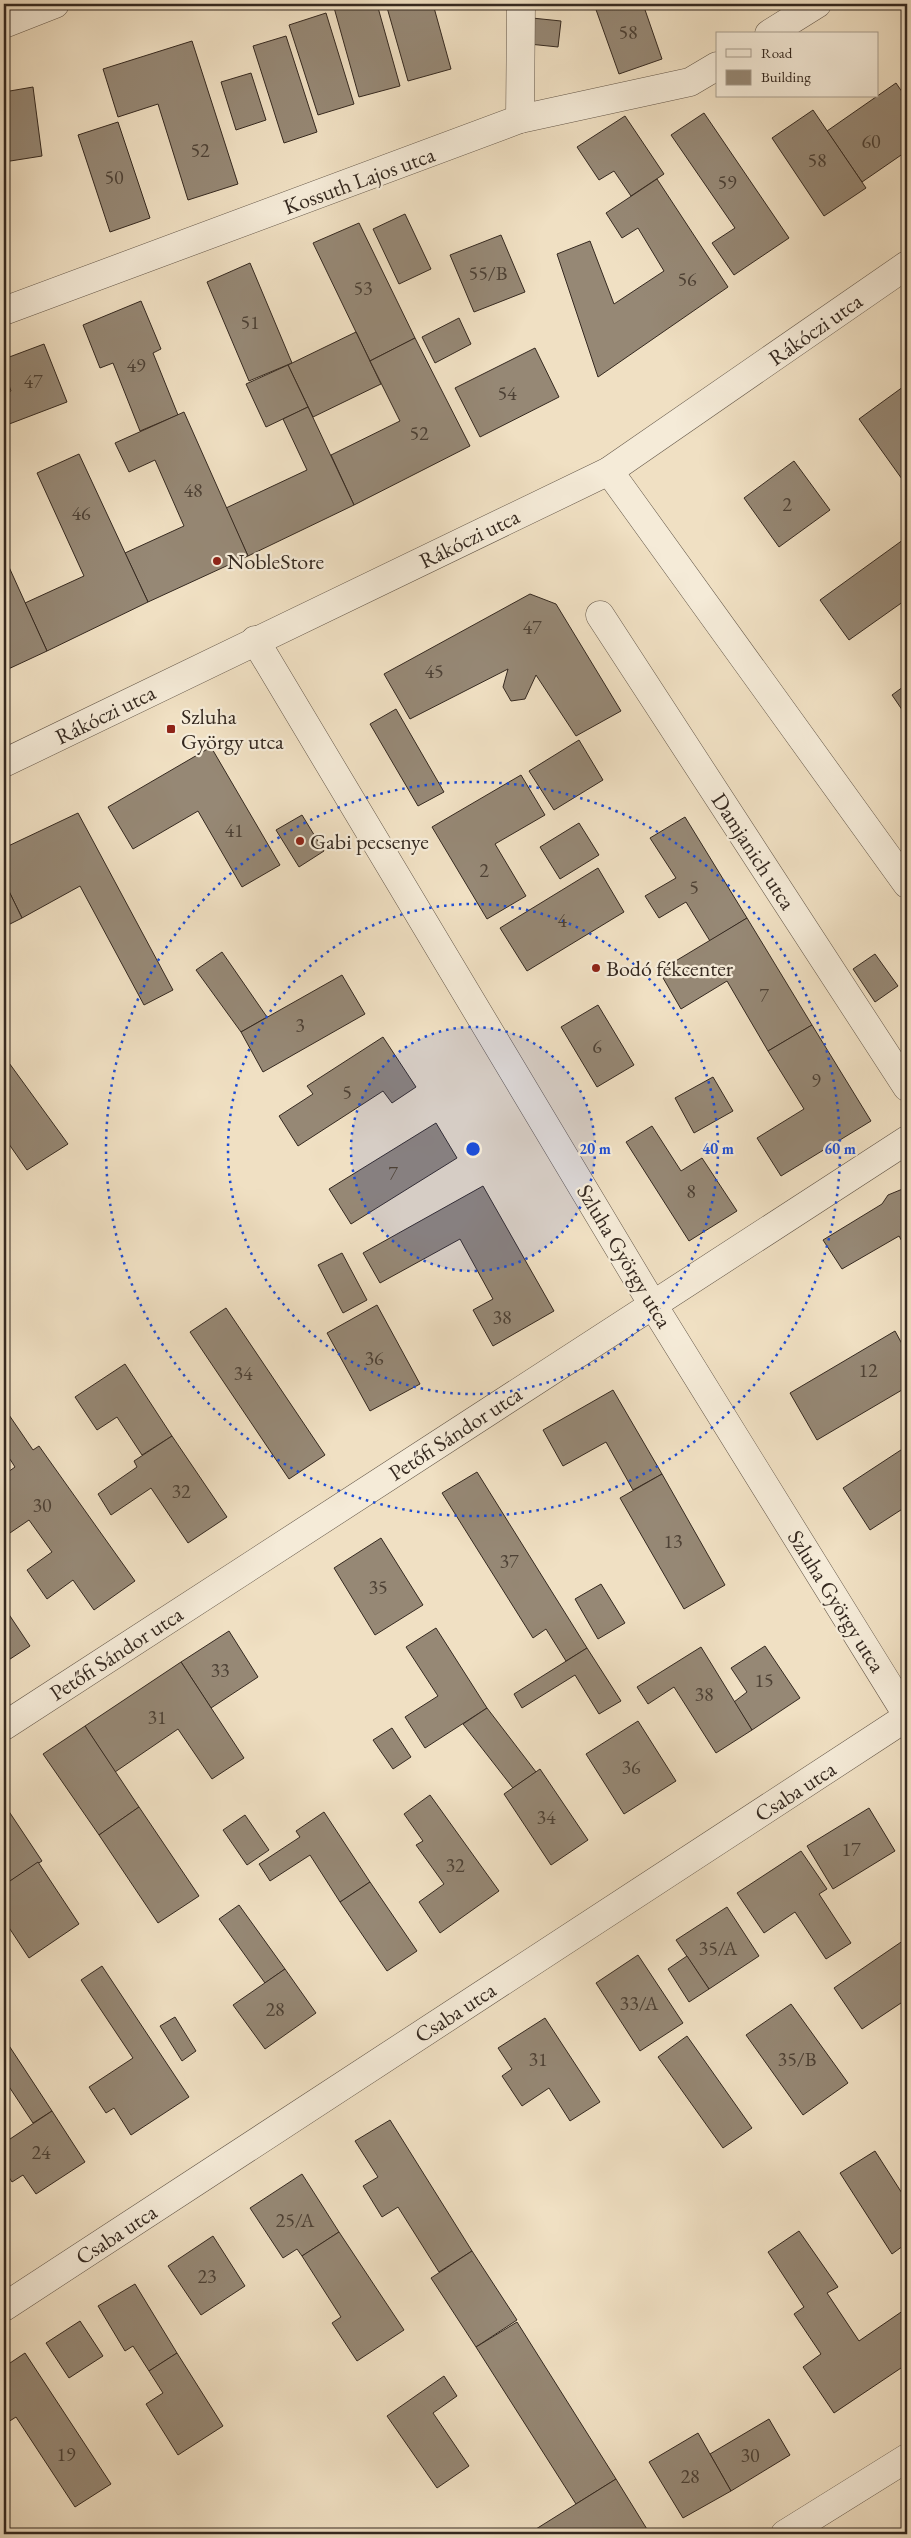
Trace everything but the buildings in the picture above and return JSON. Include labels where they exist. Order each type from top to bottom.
[{"type":"street","points":[[4,24],[55,4]]},
{"type":"street","points":[[520,119],[521,4]]},
{"type":"street","points":[[772,32],[818,4]]},
{"type":"street","name":"Kossuth Lajos utca","points":[[4,310],[520,119],[690,82],[716,67]]},
{"type":"street","name":"Rákóczi utca","points":[[4,763],[255,640],[609,471],[907,265]]},
{"type":"street","points":[[609,471],[907,884]]},
{"type":"street","name":"Damjanich utca","points":[[600,614],[907,1086]]},
{"type":"street","name":"Szluha György utca","points":[[255,640],[653,1305],[907,1716]]},
{"type":"street","name":"Petőfi Sándor utca","points":[[4,1726],[907,1140]]},
{"type":"street","name":"Csaba utca","points":[[4,2307],[907,1716]]},
{"type":"street","points":[[785,2534],[907,2458]]},
{"type":"place","name":"NobleStore","points":[[217,561]]},
{"type":"place","name":"Szluha György utca","points":[[171,729]]},
{"type":"place","name":"Gabi pecsenye","points":[[300,841]]},
{"type":"place","name":"Bodó fékcenter","points":[[596,968]]}]
